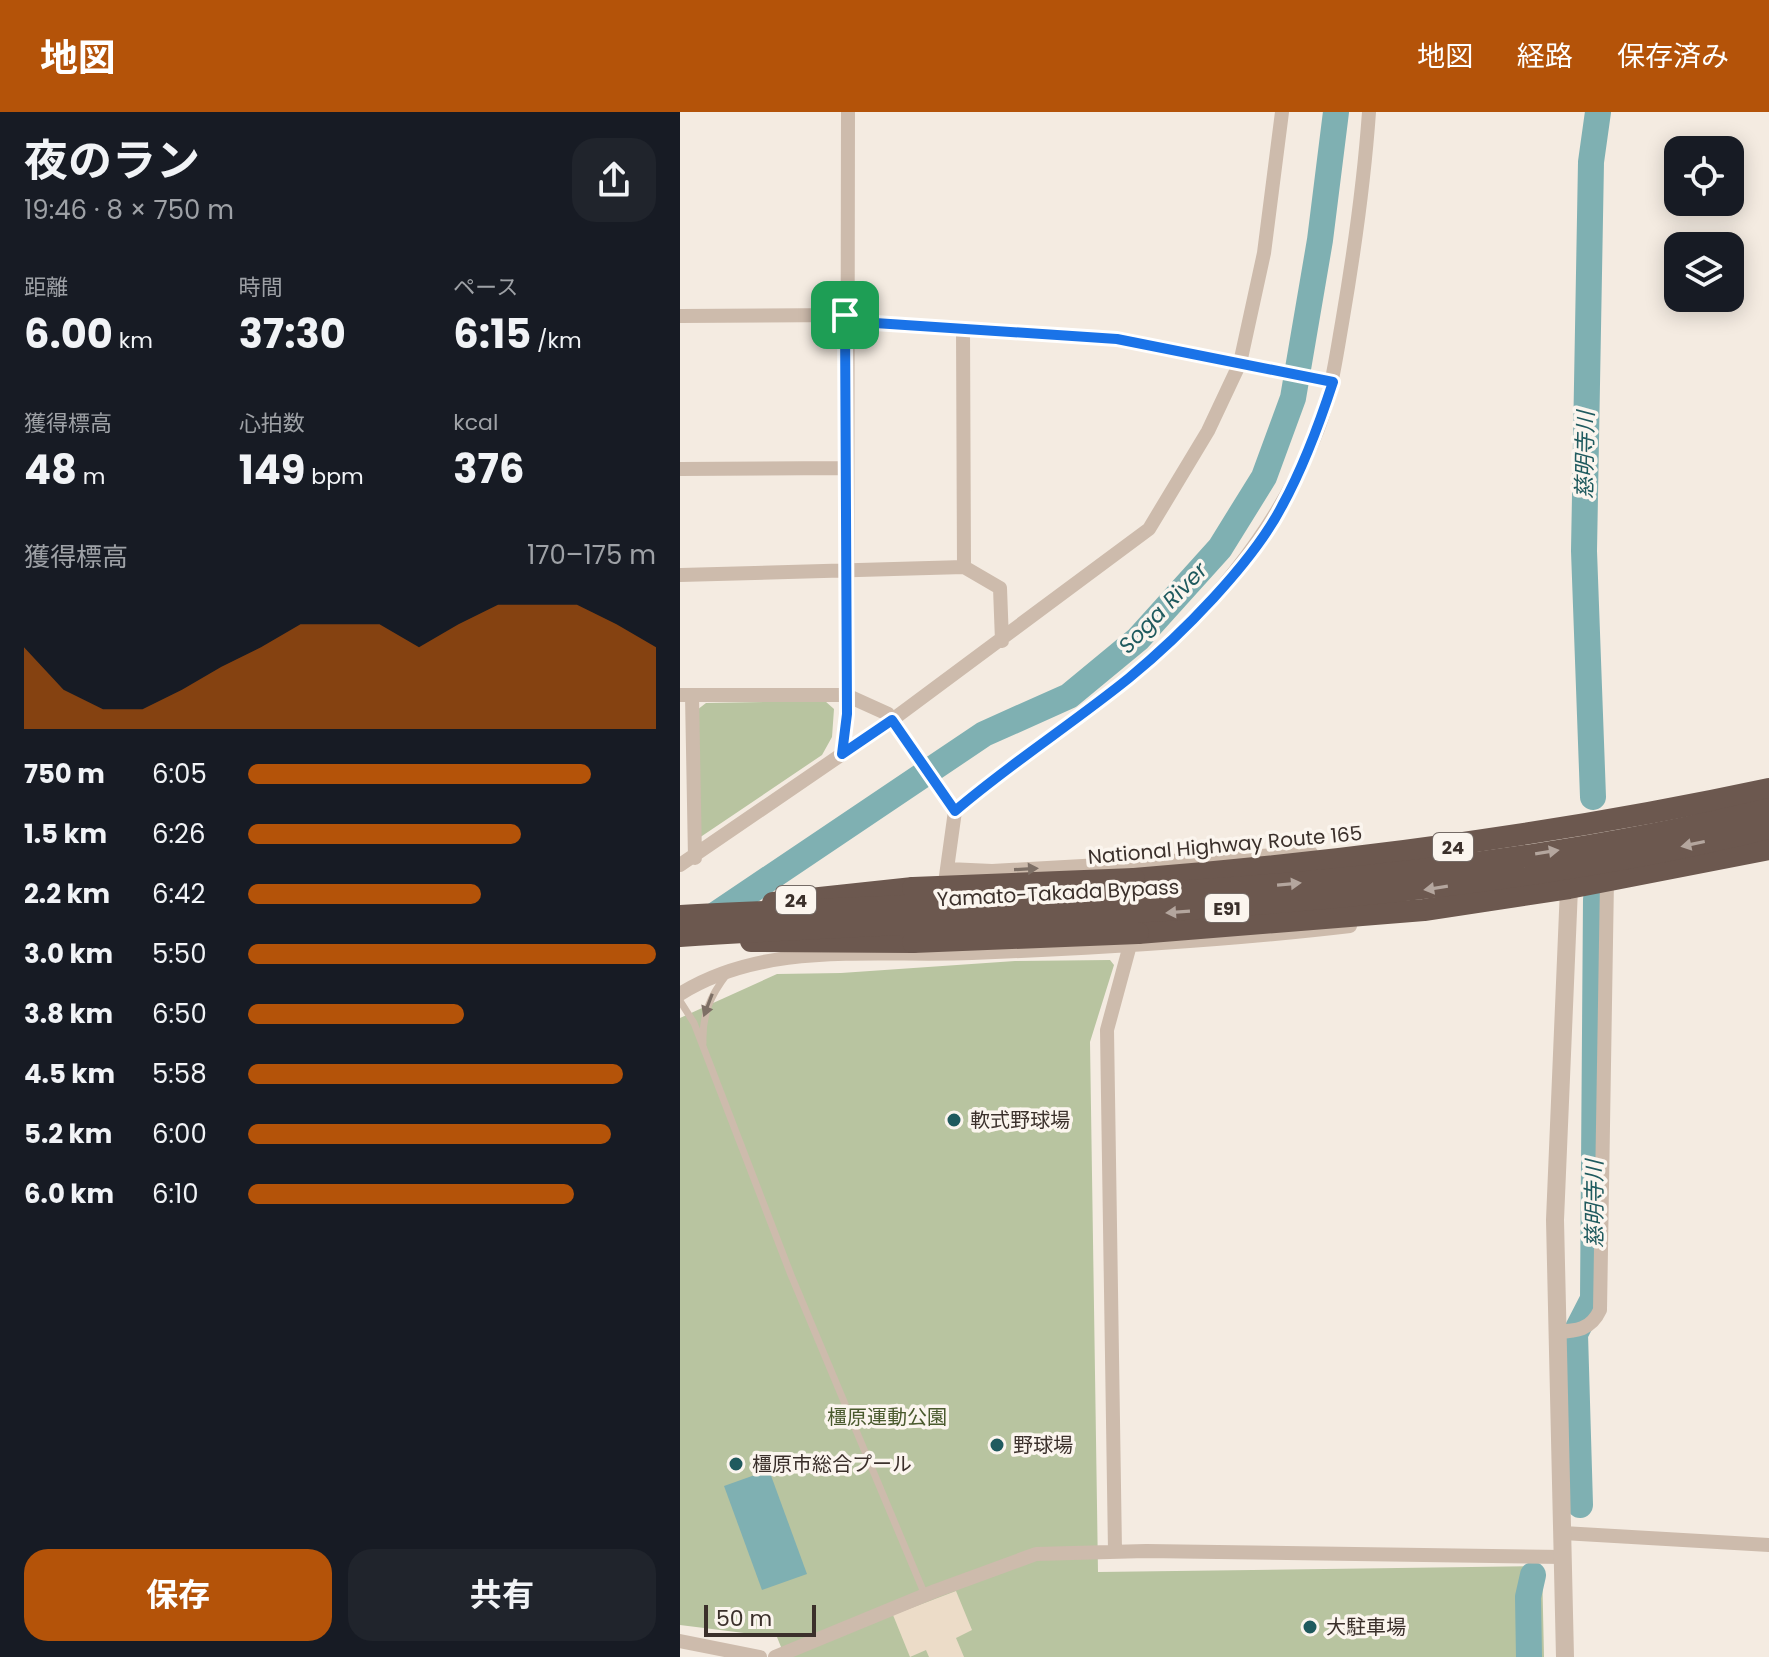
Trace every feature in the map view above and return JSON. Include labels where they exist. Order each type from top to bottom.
[{"type":"highway","name":"National Highway Route 165","points":[[680,915],[913,888],[1134,879],[1428,850],[1557,831],[1769,789]]},
{"type":"highway","name":"Yamato-Takada Bypass","points":[[680,915],[1152,894],[1355,877],[1641,837],[1769,809]]},
{"type":"highway","name":"Yamato-Takada Bypass","points":[[680,939],[1155,913],[1401,894],[1647,854],[1769,828]]},
{"type":"highway","name":"24","points":[[680,939],[1134,939],[1424,910],[1569,888],[1769,849]]},
{"type":"street","points":[[842,754],[846,735],[848,112]]},
{"type":"street","points":[[680,865],[695,858],[842,754],[895,724],[1149,529],[1247,365],[1282,112]]},
{"type":"street","points":[[953,808],[1129,678],[1181,631],[1233,574],[1281,509],[1314,438],[1333,382],[1364,182],[1369,112]]},
{"type":"street","points":[[680,316],[845,315],[875,323],[1117,339],[1333,382]]},
{"type":"street","points":[[963,328],[964,567]]},
{"type":"street","points":[[680,469],[845,468]]},
{"type":"street","points":[[680,575],[964,567],[1000,588],[1002,641]]},
{"type":"street","points":[[695,858],[686,695],[846,695],[888,714],[953,808],[948,869],[918,954]]},
{"type":"street","points":[[948,869],[992,871],[1297,853],[1428,850]]},
{"type":"street","points":[[1570,1331],[1596,1317],[1600,1303],[1607,880]]},
{"type":"street","points":[[1565,1657],[1563,1533],[1570,1331],[1556,1183],[1569,888]]},
{"type":"street","points":[[680,994],[733,967],[789,956],[918,954],[1134,939],[1107,1030],[1115,1551]]},
{"type":"street","points":[[1563,1533],[1769,1545]]},
{"type":"street","points":[[775,1657],[925,1595],[1036,1554],[1115,1551],[1563,1557]]},
{"type":"street","points":[[680,1641],[760,1657]]},
{"type":"lane","points":[[703,1049],[702,1021],[711,994],[733,967]]},
{"type":"lane","points":[[680,1001],[703,1049],[791,1275],[925,1595]]},
{"type":"green space","points":[[825,701],[834,709],[832,737],[822,755],[699,838],[697,710],[706,703]]},
{"type":"green space","name":"橿原運動公園","points":[[1110,960],[1114,965],[1090,1042],[1098,1572],[1542,1566],[1544,1657],[785,1657],[777,1637],[680,1625],[680,1018],[777,974],[841,973],[1015,961]]},
{"type":"shaded area","points":[[956,1591],[972,1630],[956,1638],[964,1657],[929,1657],[926,1650],[910,1657],[893,1615]]},
{"type":"water","points":[[769,1470],[807,1574],[762,1590],[724,1486]]},
{"type":"waterway","name":"Soga River","points":[[706,921],[984,734],[1069,696],[1138,639],[1220,548],[1264,477],[1293,398],[1320,240],[1336,112]]},
{"type":"waterway","name":"慈明寺川","points":[[1593,797],[1584,551],[1591,162],[1598,112]]},
{"type":"waterway","name":"慈明寺川","points":[[1580,1505],[1575,1334],[1593,1299],[1596,899]]},
{"type":"waterway","name":"慈明寺川","points":[[1529,1657],[1528,1597],[1533,1575]]},
{"type":"place","name":"軟式野球場","points":[[954,1120]]},
{"type":"place","name":"野球場","points":[[997,1445]]},
{"type":"place","name":"橿原市総合プール","points":[[736,1464]]},
{"type":"place","name":"大駐車場","points":[[1310,1627]]},
{"type":"route","points":[[845,315],[875,323],[1117,339],[1333,382],[1314,438],[1281,509],[1233,574],[1181,631],[1129,678],[1039,742],[955,811],[892,720],[842,754],[847,714],[845,315]]}]
